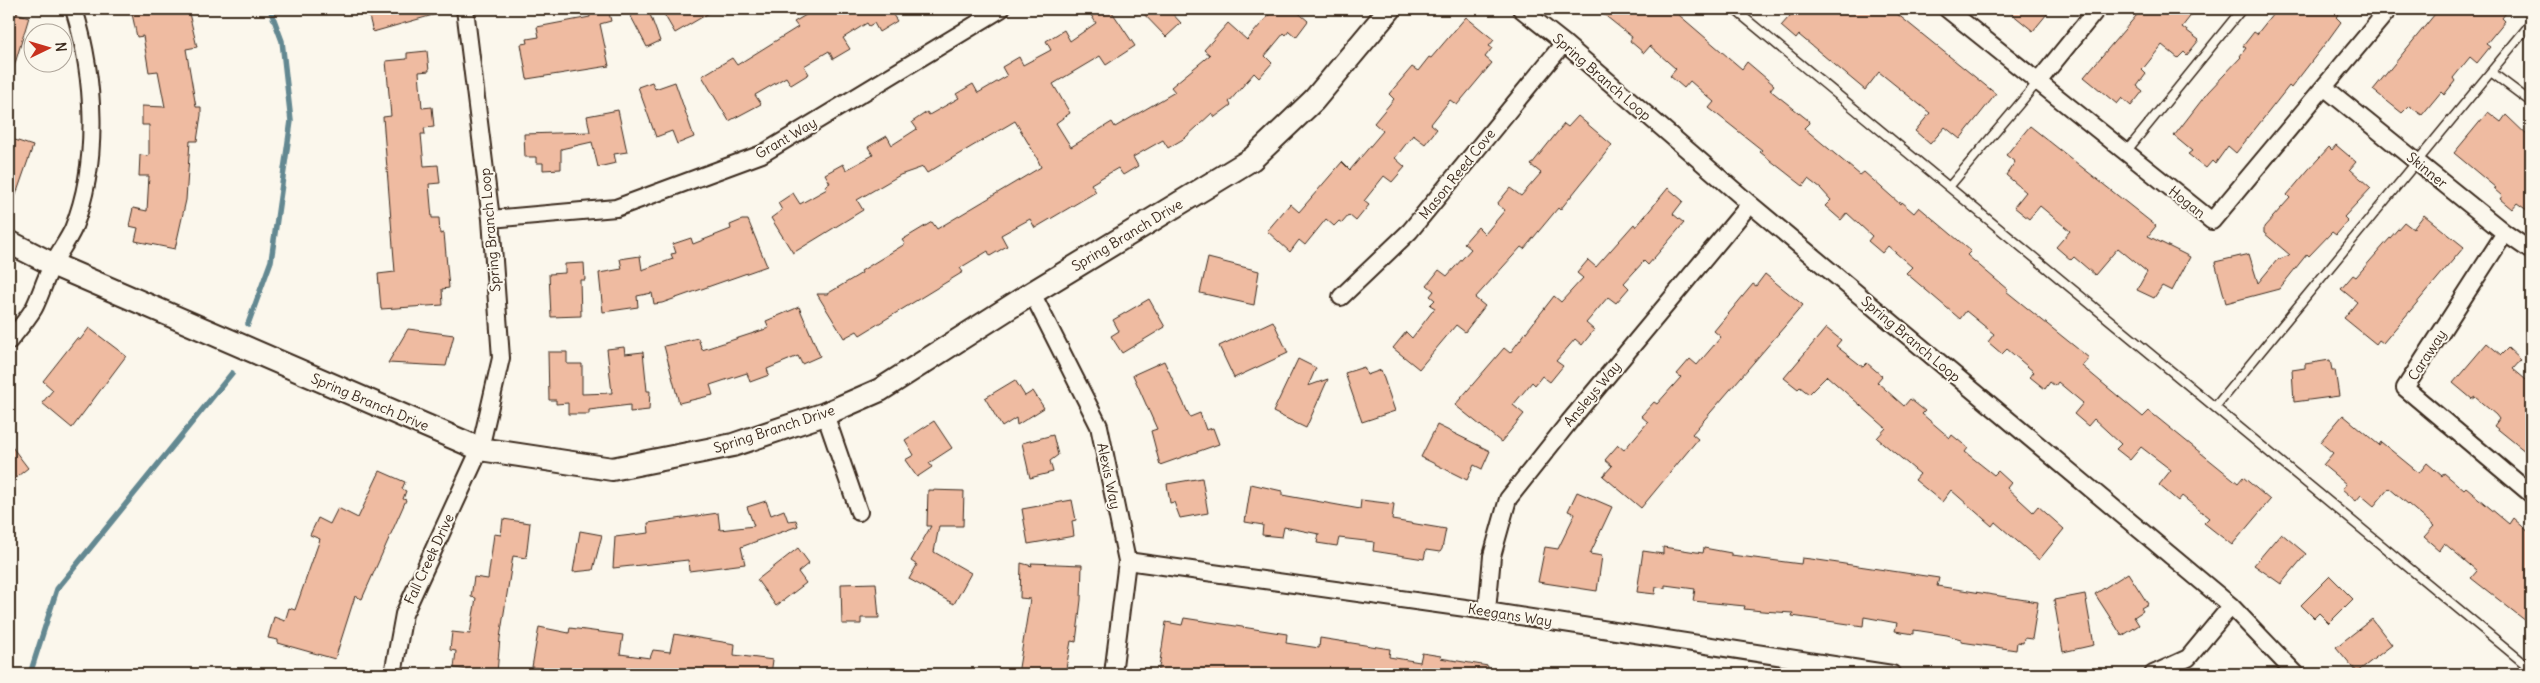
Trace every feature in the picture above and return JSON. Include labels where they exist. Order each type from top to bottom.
[{"type":"street","points":[[9,341],[33,309],[52,264],[72,230],[88,162],[92,97],[82,34],[74,9]]},
{"type":"street","name":"Spring Branch Loop","points":[[465,9],[491,219],[501,358],[480,449]]},
{"type":"street","name":"Grant Way","points":[[491,219],[616,208],[762,154],[1001,9]]},
{"type":"street","name":"Spring Branch Drive","points":[[9,242],[52,264],[480,449],[612,469],[733,445],[825,414],[880,390],[1032,293],[1252,159],[1314,100],[1390,9]]},
{"type":"street","name":"Spring Branch Loop","points":[[1521,9],[1564,43],[1750,204],[2231,606],[2296,674]]},
{"type":"street","name":"Hogan","points":[[1947,9],[2212,222],[2389,9]]},
{"type":"street","points":[[2037,83],[2097,9]]},
{"type":"street","name":"Mason Reed Cove","points":[[1341,297],[1410,232],[1564,43]]},
{"type":"street","name":"Skinner","points":[[2324,87],[2505,234],[2531,251]]},
{"type":"street","name":"Ansleys Way","points":[[1487,611],[1492,556],[1508,498],[1750,204]]},
{"type":"street","name":"Caraway","points":[[2505,234],[2406,388],[2531,494]]},
{"type":"street","name":"Alexis Way","points":[[1032,293],[1099,426],[1127,561],[1113,674]]},
{"type":"street","points":[[825,414],[859,512]]},
{"type":"street","name":"Fall Creek Drive","points":[[393,674],[404,614],[480,449]]},
{"type":"street","name":"Keegans Way","points":[[1127,561],[1487,611],[1892,674]]},
{"type":"street","points":[[2153,674],[2188,658],[2231,606]]},
{"type":"lane","points":[[1734,9],[2531,669]]},
{"type":"lane","points":[[2125,152],[2242,9]]},
{"type":"lane","points":[[2215,407],[2531,23]]},
{"type":"lane","points":[[2491,72],[2531,102]]},
{"type":"lane","points":[[1949,187],[2037,83]]},
{"type":"building","points":[[131,9],[188,9],[197,47],[186,49],[196,107],[201,107],[201,115],[197,141],[190,141],[186,200],[175,249],[135,241],[138,228],[129,226],[133,208],[147,211],[149,176],[139,176],[140,155],[149,156],[149,125],[142,125],[142,106],[165,107],[158,71],[149,72],[143,36],[137,37]]},
{"type":"building","points":[[367,9],[439,9],[440,13],[373,32]]},
{"type":"building","points":[[589,9],[608,9],[611,21],[600,24],[609,66],[527,79],[521,44],[528,43],[527,39],[539,37],[537,27],[590,17]]},
{"type":"building","points":[[627,9],[648,9],[660,41],[647,47]]},
{"type":"building","points":[[661,9],[716,9],[675,33]]},
{"type":"building","points":[[816,9],[897,9],[891,12],[897,21],[879,32],[874,23],[869,26],[867,23],[843,38],[850,49],[833,59],[829,51],[804,66],[809,74],[791,85],[786,77],[755,95],[761,104],[729,121],[702,76],[732,58],[737,65],[798,27],[794,22]]},
{"type":"building","points":[[1100,9],[1110,9],[1135,46],[1106,65],[1100,56],[1053,84],[1070,113],[1056,123],[1071,147],[1112,122],[1115,127],[1175,92],[1171,87],[1210,55],[1204,50],[1228,23],[1247,40],[1274,9],[1294,9],[1308,21],[1296,37],[1289,31],[1286,35],[1284,33],[1265,56],[1272,63],[1259,78],[1254,73],[1229,102],[1231,105],[1215,117],[1212,113],[1185,138],[1168,148],[1163,140],[1133,157],[1138,166],[1123,175],[1118,168],[1091,184],[1096,192],[1035,228],[1030,219],[1001,235],[1007,246],[990,256],[988,251],[960,268],[963,272],[860,335],[857,331],[844,338],[817,294],[827,294],[862,273],[861,271],[905,244],[902,240],[932,222],[937,229],[1041,167],[1036,156],[1015,121],[927,173],[923,167],[900,175],[857,200],[863,210],[793,253],[771,218],[782,210],[778,203],[793,193],[800,204],[827,189],[825,186],[830,183],[825,174],[843,164],[846,170],[873,155],[868,147],[887,136],[892,145],[917,129],[912,122],[927,112],[929,115],[959,98],[956,94],[973,84],[978,93],[1007,76],[1002,67],[1019,57],[1023,65],[1051,50],[1046,41],[1064,30],[1070,41],[1096,23],[1091,15]]},
{"type":"building","points":[[1139,9],[1168,9],[1181,23],[1166,37]]},
{"type":"building","points":[[1597,9],[1672,9],[1742,69],[1747,62],[1774,85],[1770,90],[1808,120],[1809,123],[1804,128],[1860,175],[1864,172],[1900,204],[1901,202],[1914,213],[1919,207],[1971,251],[1967,255],[2008,290],[2006,291],[2089,358],[2082,366],[2143,417],[2149,411],[2238,483],[2243,477],[2270,500],[2232,545],[2204,523],[2209,518],[2182,496],[2178,501],[2159,485],[2171,470],[2141,447],[2130,460],[2116,449],[2121,444],[2094,419],[2088,426],[2074,414],[2083,403],[2058,382],[2055,386],[2050,382],[2045,389],[2030,377],[2034,372],[2007,349],[2002,354],[1988,342],[1994,334],[1966,311],[1960,319],[1906,273],[1912,267],[1888,246],[1882,253],[1868,241],[1872,236],[1847,213],[1841,220],[1825,206],[1831,200],[1821,189],[1808,179],[1803,186],[1760,152],[1762,150],[1709,108],[1714,102],[1690,81],[1684,88],[1670,76],[1676,69],[1650,46],[1644,53],[1630,41],[1632,37]]},
{"type":"building","points":[[1796,9],[1891,9],[1996,94],[1960,139],[1945,127],[1930,144],[1915,131],[1930,113],[1879,72],[1865,90],[1799,35],[1796,39],[1781,26]]},
{"type":"building","points":[[2006,9],[2051,9],[2033,31]]},
{"type":"building","points":[[2142,9],[2196,9],[2182,27],[2199,40],[2187,55],[2184,52],[2178,58],[2162,45],[2142,70],[2146,74],[2137,86],[2143,91],[2131,106],[2122,98],[2117,104],[2084,77]]},
{"type":"building","points":[[2277,9],[2344,9],[2336,17],[2341,22],[2328,40],[2291,88],[2289,86],[2236,153],[2228,146],[2215,164],[2212,161],[2206,168],[2188,154],[2192,151],[2174,136],[2208,92],[2241,57],[2246,48],[2243,46],[2254,32],[2257,34]]},
{"type":"building","points":[[2439,9],[2509,9],[2502,18],[2505,21],[2486,44],[2490,47],[2477,63],[2470,57],[2453,78],[2455,81],[2444,95],[2441,92],[2422,115],[2409,106],[2402,113],[2373,90]]},
{"type":"building","points":[[9,11],[29,17],[27,22],[22,22],[22,40],[13,70],[9,70]]},
{"type":"building","points":[[1466,17],[1494,40],[1489,46],[1492,48],[1485,57],[1492,63],[1457,105],[1450,100],[1431,124],[1437,129],[1425,144],[1413,135],[1395,158],[1405,167],[1392,182],[1384,176],[1364,201],[1369,205],[1356,221],[1349,215],[1342,223],[1339,221],[1334,226],[1326,219],[1305,245],[1299,240],[1290,252],[1267,231],[1290,204],[1299,212],[1342,162],[1350,170],[1383,131],[1374,123],[1394,99],[1389,94],[1412,67],[1418,71],[1429,57],[1431,58]]},
{"type":"building","points":[[427,51],[429,71],[419,72],[422,108],[432,107],[434,127],[424,128],[425,134],[421,134],[424,166],[438,165],[440,183],[429,184],[432,218],[439,218],[440,234],[444,233],[449,288],[442,289],[443,305],[381,309],[378,274],[395,272],[383,117],[391,116],[386,61],[407,59],[407,53]]},
{"type":"building","points":[[652,82],[655,89],[675,82],[694,137],[677,144],[672,131],[656,137],[638,87]]},
{"type":"building","points":[[618,110],[627,152],[614,154],[616,163],[598,167],[592,142],[561,149],[561,169],[543,170],[543,163],[536,163],[536,157],[525,157],[524,134],[590,132],[587,116]]},
{"type":"building","points":[[2488,112],[2501,122],[2506,115],[2531,139],[2531,213],[2517,203],[2512,209],[2500,199],[2502,196],[2494,189],[2496,188],[2454,153]]},
{"type":"building","points":[[1578,116],[1612,145],[1560,210],[1558,208],[1524,249],[1521,247],[1475,298],[1485,306],[1465,332],[1456,325],[1419,369],[1393,348],[1406,332],[1412,338],[1435,308],[1430,305],[1435,300],[1430,296],[1434,291],[1427,285],[1439,270],[1447,276],[1471,249],[1464,243],[1478,227],[1485,234],[1505,210],[1497,204],[1510,188],[1521,196],[1541,173],[1531,165],[1564,124],[1568,127]]},
{"type":"building","points":[[2030,126],[2156,226],[2148,236],[2190,257],[2172,291],[2162,286],[2154,298],[2137,290],[2147,272],[2118,248],[2095,275],[2074,257],[2071,260],[2056,247],[2070,231],[2040,206],[2029,219],[2014,207],[2026,192],[2006,175],[2015,162],[2006,155]]},
{"type":"building","points":[[9,138],[33,146],[11,209],[9,208]]},
{"type":"building","points":[[2336,145],[2356,162],[2350,169],[2371,188],[2344,217],[2348,221],[2336,235],[2332,232],[2309,256],[2307,254],[2279,289],[2226,303],[2215,262],[2249,254],[2258,283],[2277,260],[2290,255],[2264,233],[2264,227],[2290,198],[2287,195],[2308,170],[2329,147],[2332,150]]},
{"type":"building","points":[[1668,188],[1683,201],[1673,214],[1684,223],[1648,265],[1644,261],[1624,283],[1629,288],[1616,303],[1608,297],[1586,323],[1594,330],[1582,345],[1575,339],[1556,361],[1563,366],[1550,382],[1542,376],[1535,385],[1532,382],[1513,405],[1524,414],[1501,442],[1455,405],[1504,348],[1510,353],[1554,296],[1561,302],[1583,278],[1577,273],[1588,260],[1596,267],[1634,224],[1636,227]]},
{"type":"building","points":[[2424,215],[2464,247],[2383,343],[2379,340],[2376,344],[2344,318],[2357,302],[2341,289],[2353,275],[2356,277],[2404,222],[2413,229]]},
{"type":"building","points":[[742,220],[748,220],[767,266],[662,303],[654,304],[652,293],[637,296],[638,307],[603,312],[599,273],[622,269],[620,259],[640,256],[642,270],[673,259],[671,254],[676,253],[673,244],[691,238],[693,244],[731,229],[730,225]]},
{"type":"building","points":[[1208,258],[1259,271],[1254,305],[1200,293]]},
{"type":"building","points":[[584,263],[585,280],[580,280],[581,316],[551,317],[549,274],[565,273],[565,264]]},
{"type":"building","points":[[1765,274],[1803,305],[1692,434],[1698,439],[1641,508],[1603,476],[1612,466],[1605,460],[1618,445],[1624,450],[1648,422],[1641,416],[1654,402],[1657,404],[1681,377],[1677,374],[1690,359],[1697,365],[1721,337],[1714,331],[1753,284],[1756,286]]},
{"type":"building","points":[[1149,299],[1165,327],[1122,353],[1111,336],[1119,331],[1113,320]]},
{"type":"building","points":[[799,307],[820,356],[802,364],[798,356],[767,369],[769,375],[750,382],[747,373],[710,385],[713,395],[679,403],[664,346],[698,338],[702,350],[769,328],[766,321]]},
{"type":"building","points":[[1273,321],[1288,353],[1234,378],[1219,346]]},
{"type":"building","points":[[89,328],[126,356],[72,428],[42,403],[53,390],[43,381],[77,338],[80,340]]},
{"type":"building","points":[[1826,328],[1841,340],[1836,346],[1863,367],[1867,363],[1882,376],[1877,382],[1904,406],[1910,399],[1925,411],[1922,414],[1950,438],[1952,435],[1968,448],[1965,452],[1994,475],[1998,471],[2011,483],[2007,488],[2033,512],[2038,506],[2064,529],[2039,560],[1995,522],[1992,526],[1951,490],[1942,502],[1915,480],[1920,474],[1877,438],[1886,428],[1827,376],[1809,394],[1800,387],[1798,389],[1784,378]]},
{"type":"building","points":[[408,329],[454,335],[446,366],[388,363]]},
{"type":"building","points":[[2487,343],[2501,355],[2508,348],[2521,360],[2513,369],[2531,384],[2531,456],[2494,426],[2499,419],[2496,415],[2475,397],[2472,399],[2453,383]]},
{"type":"building","points":[[624,347],[625,354],[643,352],[647,391],[650,391],[649,410],[630,412],[630,405],[589,410],[589,414],[568,414],[568,403],[556,404],[556,400],[549,400],[548,352],[567,352],[567,364],[582,364],[582,394],[612,393],[607,349]]},
{"type":"building","points":[[1298,359],[1316,368],[1308,386],[1328,379],[1306,428],[1273,412]]},
{"type":"building","points":[[2330,360],[2332,370],[2335,370],[2339,396],[2294,402],[2292,370],[2305,368],[2305,364]]},
{"type":"building","points":[[1164,361],[1190,417],[1200,413],[1206,430],[1213,428],[1219,444],[1160,465],[1151,431],[1157,429],[1133,375]]},
{"type":"building","points":[[1364,367],[1367,375],[1381,370],[1395,411],[1362,422],[1345,373]]},
{"type":"building","points":[[1015,380],[1025,396],[1033,391],[1044,408],[1017,425],[1016,418],[1002,427],[985,398]]},
{"type":"building","points":[[2343,415],[2379,445],[2381,442],[2419,473],[2427,463],[2442,476],[2444,473],[2464,490],[2466,488],[2509,524],[2513,518],[2531,534],[2531,625],[2471,578],[2477,571],[2444,543],[2439,550],[2424,537],[2434,526],[2389,488],[2374,506],[2361,495],[2356,501],[2342,489],[2346,484],[2323,465],[2333,453],[2320,442]]},
{"type":"building","points":[[934,421],[952,448],[929,463],[932,467],[917,477],[905,460],[914,455],[905,440]]},
{"type":"building","points":[[1437,425],[1490,451],[1482,469],[1474,465],[1467,480],[1421,457]]},
{"type":"building","points":[[1053,435],[1058,455],[1050,461],[1053,472],[1030,478],[1022,443]]},
{"type":"building","points":[[9,443],[28,468],[9,483]]},
{"type":"building","points":[[380,471],[405,482],[402,489],[406,491],[403,499],[406,500],[362,599],[355,596],[335,659],[278,643],[278,640],[268,638],[274,617],[285,621],[289,608],[295,610],[320,539],[310,535],[318,518],[330,524],[338,508],[358,518]]},
{"type":"building","points":[[1202,478],[1208,513],[1180,518],[1174,502],[1170,503],[1167,484]]},
{"type":"building","points":[[1251,484],[1282,491],[1282,495],[1360,509],[1361,500],[1394,504],[1392,520],[1446,529],[1442,549],[1440,552],[1426,550],[1424,559],[1373,551],[1374,542],[1339,538],[1337,546],[1317,543],[1319,534],[1284,527],[1282,537],[1262,535],[1263,525],[1245,522]]},
{"type":"building","points":[[928,490],[964,491],[963,526],[939,526],[934,552],[971,573],[954,604],[909,579],[917,565],[911,561],[931,526],[927,526]]},
{"type":"building","points":[[1577,492],[1612,507],[1590,554],[1602,556],[1597,591],[1538,582],[1545,547],[1558,549],[1575,514],[1568,511]]},
{"type":"building","points":[[1072,500],[1076,520],[1072,521],[1074,536],[1028,544],[1022,509]]},
{"type":"building","points":[[766,501],[771,515],[784,510],[788,521],[796,520],[798,526],[741,547],[745,564],[689,571],[688,560],[613,568],[615,537],[649,533],[648,523],[718,513],[720,530],[754,526],[747,507]]},
{"type":"building","points":[[503,519],[530,523],[526,558],[513,556],[500,638],[497,673],[454,668],[456,651],[450,650],[452,632],[470,634],[476,598],[471,597],[474,577],[488,579],[494,534],[501,535]]},
{"type":"building","points":[[580,531],[602,535],[593,570],[573,572]]},
{"type":"building","points":[[2281,533],[2306,554],[2281,584],[2254,565]]},
{"type":"building","points":[[1663,547],[1703,553],[1704,548],[1731,553],[1731,555],[1801,564],[1802,558],[1811,559],[1939,578],[1937,586],[2038,602],[2032,639],[2024,638],[2023,643],[2017,642],[2016,650],[1961,642],[1961,639],[1947,635],[1914,630],[1914,634],[1895,631],[1897,623],[1864,617],[1863,626],[1792,616],[1793,613],[1744,609],[1745,606],[1693,601],[1695,589],[1665,585],[1665,588],[1656,587],[1655,594],[1637,592],[1643,551],[1663,554]]},
{"type":"building","points":[[798,548],[809,563],[798,572],[806,583],[776,606],[757,580]]},
{"type":"building","points":[[1021,563],[1032,566],[1031,563],[1082,565],[1081,600],[1076,642],[1071,641],[1065,674],[1018,674],[1030,599],[1020,598]]},
{"type":"building","points":[[2128,573],[2148,604],[2141,608],[2143,611],[2134,617],[2139,625],[2122,636],[2095,594]]},
{"type":"building","points":[[2330,576],[2353,599],[2329,623],[2319,613],[2314,618],[2301,605]]},
{"type":"building","points":[[876,583],[879,618],[861,618],[861,624],[842,624],[841,584]]},
{"type":"building","points":[[2085,594],[2094,645],[2063,652],[2054,600]]},
{"type":"building","points":[[1184,618],[1287,634],[1286,643],[1319,648],[1320,638],[1390,649],[1389,657],[1420,662],[1422,653],[1441,656],[1440,658],[1488,666],[1487,674],[1158,674],[1166,622],[1182,625]]},
{"type":"building","points":[[2372,619],[2392,645],[2357,672],[2336,647]]},
{"type":"building","points":[[539,627],[569,633],[570,628],[623,635],[620,654],[650,658],[653,650],[670,652],[674,634],[735,644],[734,655],[773,660],[771,674],[600,674],[567,670],[566,674],[546,674],[547,669],[532,667]]},
{"type":"waterway","points":[[248,324],[271,261],[291,121],[282,41],[270,9]]},
{"type":"waterway","points":[[30,674],[57,589],[232,373]]}]
